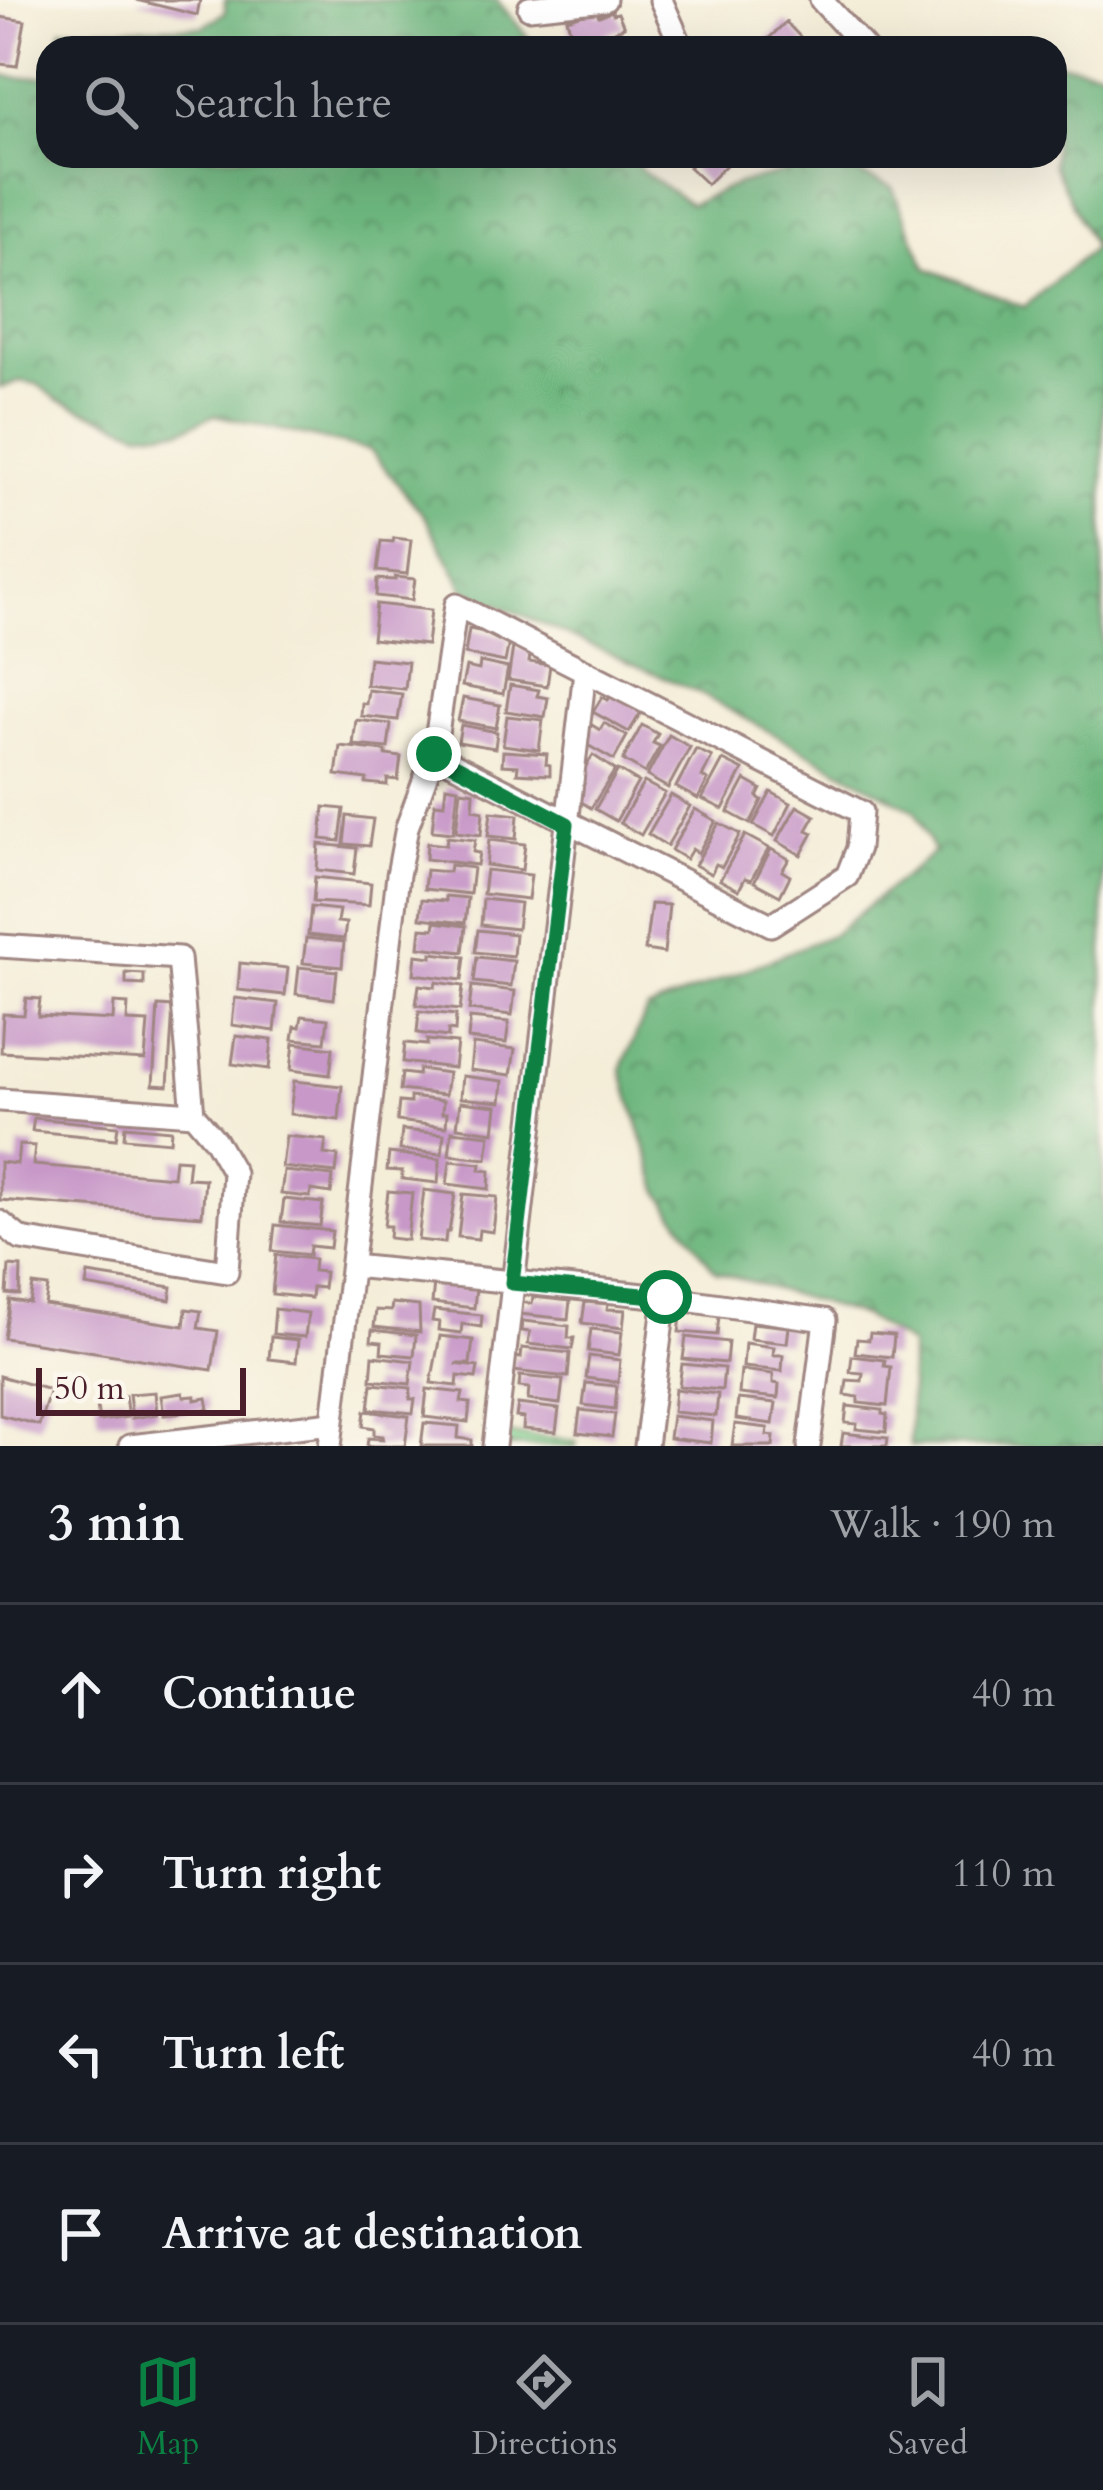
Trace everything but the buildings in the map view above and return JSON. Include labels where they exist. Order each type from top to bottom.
[{"type":"street","points":[[530,8],[605,0]]},
{"type":"street","points":[[662,0],[677,36]]},
{"type":"street","points":[[821,0],[854,36]]},
{"type":"street","points":[[130,1446],[331,1435],[398,875],[407,827],[434,754],[457,605],[861,812],[858,848],[847,876],[771,925],[434,754]]},
{"type":"street","points":[[494,1446],[585,671]]},
{"type":"street","points":[[0,946],[179,958],[193,1114],[234,1173],[227,1271],[21,1239],[0,1222]]},
{"type":"street","points":[[0,1100],[193,1114]]},
{"type":"street","points":[[352,1266],[665,1297],[825,1320],[809,1446]]},
{"type":"street","points":[[646,1446],[665,1297]]},
{"type":"green space","points":[[225,0],[497,0],[527,36],[61,36],[62,29],[203,27],[225,12]]},
{"type":"green space","points":[[1067,65],[1103,70],[1103,1446],[910,1446],[910,1345],[863,1316],[715,1271],[660,1193],[621,1069],[647,1010],[834,934],[934,852],[915,811],[697,692],[465,590],[426,518],[370,450],[215,415],[181,430],[141,432],[58,400],[37,384],[19,381],[0,388],[0,75],[36,77],[36,168],[640,168],[690,204],[738,184],[803,168],[843,168],[892,187],[926,268],[1024,307],[1094,248],[1054,168],[1067,168]]},
{"type":"green space","points":[[506,1434],[576,1441],[576,1446],[505,1446]]},
{"type":"route","points":[[434,754],[567,824],[512,1283],[665,1297]]}]
